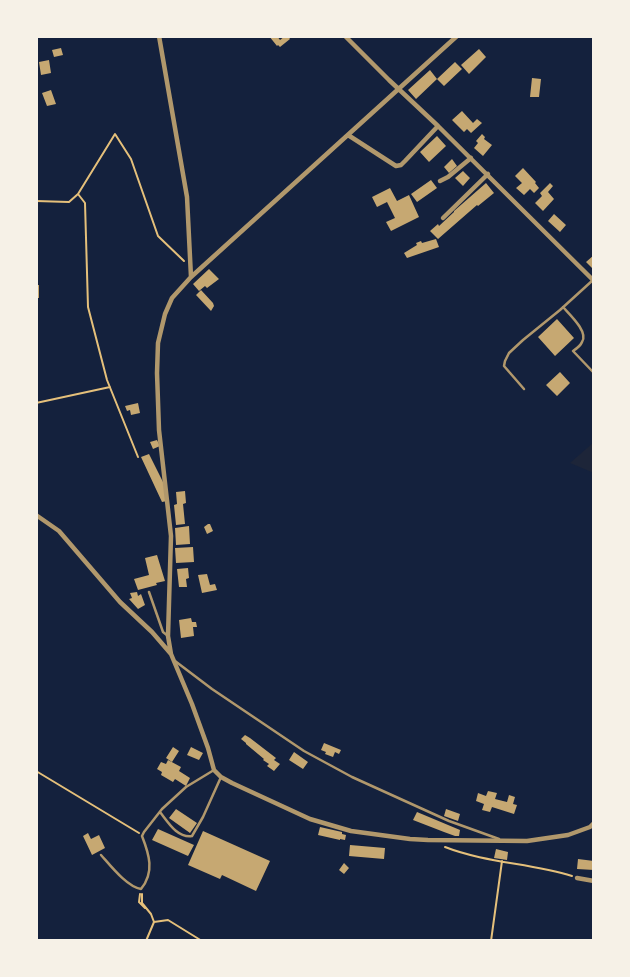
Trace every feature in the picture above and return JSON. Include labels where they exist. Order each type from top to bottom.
[{"type":"street","points":[[159,36],[187,191],[191,276]]},
{"type":"street","points":[[345,36],[488,174],[593,280]]},
{"type":"street","points":[[171,654],[168,636],[171,536],[159,430],[157,373],[158,343],[165,314],[172,298],[191,276],[457,36]]},
{"type":"street","points":[[348,135],[396,166],[405,161],[438,126]]},
{"type":"street","points":[[440,181],[448,177],[471,158]]},
{"type":"street","points":[[443,218],[488,174]]},
{"type":"street","points":[[36,515],[59,530],[120,602],[152,632],[171,654],[195,712],[214,770],[232,783],[310,819],[351,831],[428,840],[526,840],[568,835],[590,827],[594,823]]},
{"type":"street","points":[[577,878],[594,881]]},
{"type":"lane","points":[[524,390],[504,366],[509,354],[593,280]]},
{"type":"lane","points":[[563,307],[577,323],[584,338],[573,351],[594,373]]},
{"type":"lane","points":[[149,592],[163,632],[168,636]]},
{"type":"lane","points":[[174,660],[212,689],[304,751],[352,777],[448,821],[504,841]]},
{"type":"lane","points":[[100,855],[127,882],[141,889],[146,883],[150,867],[149,856],[142,836],[160,812],[186,788],[214,770]]},
{"type":"lane","points":[[160,812],[171,827],[187,837],[192,836],[204,816],[221,776]]},
{"type":"path","points":[[36,201],[69,202],[78,194],[115,134],[131,159],[158,236],[186,264]]},
{"type":"path","points":[[78,194],[86,204],[88,308],[107,380],[138,457]]},
{"type":"path","points":[[36,403],[110,387]]},
{"type":"path","points":[[36,770],[142,836]]},
{"type":"path","points":[[443,846],[457,852],[553,870],[577,878]]},
{"type":"path","points":[[492,941],[502,861]]},
{"type":"path","points":[[141,889],[138,902],[151,914],[154,922],[146,941]]},
{"type":"path","points":[[154,922],[168,920],[202,941]]},
{"type":"shaded area","points":[[594,442],[594,473],[570,463]]},
{"type":"building","points":[[269,36],[277,36],[280,40],[288,36],[290,39],[280,47]]},
{"type":"building","points":[[61,48],[63,55],[54,57],[52,50]]},
{"type":"building","points":[[479,49],[486,57],[469,74],[461,65]]},
{"type":"building","points":[[49,60],[51,73],[41,75],[39,62]]},
{"type":"building","points":[[455,62],[462,69],[444,86],[437,79]]},
{"type":"building","points":[[430,70],[437,79],[416,99],[408,90]]},
{"type":"building","points":[[532,78],[541,79],[539,97],[530,97]]},
{"type":"building","points":[[51,90],[56,104],[47,106],[42,93]]},
{"type":"building","points":[[462,111],[473,123],[477,119],[482,123],[471,133],[467,129],[464,132],[452,120]]},
{"type":"building","points":[[482,134],[485,137],[484,139],[492,145],[483,156],[474,148],[478,143],[476,141]]},
{"type":"building","points":[[437,136],[446,146],[429,162],[420,152]]},
{"type":"building","points":[[452,159],[457,166],[449,173],[444,167]]},
{"type":"building","points":[[523,168],[539,188],[534,193],[530,189],[524,195],[516,188],[522,183],[515,176]]},
{"type":"building","points":[[463,171],[470,178],[463,186],[455,178]]},
{"type":"building","points":[[431,180],[437,188],[417,202],[411,194]]},
{"type":"building","points":[[486,183],[494,193],[477,205],[438,239],[430,231],[438,224],[439,226]]},
{"type":"building","points":[[550,183],[553,186],[548,192],[554,199],[543,211],[535,203],[542,196],[540,193]]},
{"type":"building","points":[[390,188],[397,201],[409,195],[419,217],[391,231],[386,222],[395,218],[387,202],[377,207],[372,197]]},
{"type":"building","points":[[554,214],[566,225],[560,232],[548,221]]},
{"type":"building","points":[[436,239],[439,247],[407,258],[404,253],[417,245],[416,243]]},
{"type":"building","points":[[594,255],[594,270],[586,262]]},
{"type":"building","points":[[209,269],[219,279],[207,288],[205,286],[199,291],[193,284]]},
{"type":"building","points":[[36,285],[39,285],[39,298],[36,298]]},
{"type":"building","points":[[201,290],[213,303],[214,306],[211,311],[196,295]]},
{"type":"building","points":[[557,319],[574,338],[555,356],[538,337]]},
{"type":"building","points":[[560,372],[570,383],[557,396],[546,385]]},
{"type":"building","points":[[138,403],[140,413],[131,415],[130,410],[127,411],[125,406]]},
{"type":"building","points":[[157,440],[160,446],[153,449],[150,442]]},
{"type":"building","points":[[149,454],[166,488],[167,501],[162,502],[141,457]]},
{"type":"building","points":[[185,491],[186,503],[183,504],[185,524],[176,525],[174,505],[177,504],[176,492]]},
{"type":"building","points":[[210,524],[213,531],[207,534],[204,527]]},
{"type":"building","points":[[189,526],[190,544],[176,545],[175,528]]},
{"type":"building","points":[[193,547],[194,562],[176,563],[175,548]]},
{"type":"building","points":[[157,555],[165,581],[138,590],[134,579],[149,575],[145,558]]},
{"type":"building","points":[[188,568],[189,578],[186,579],[187,587],[179,587],[177,569]]},
{"type":"building","points":[[207,574],[210,585],[215,584],[217,590],[202,593],[198,575]]},
{"type":"building","points":[[137,592],[138,596],[141,594],[145,605],[138,609],[129,599],[132,598],[130,593]]},
{"type":"building","points":[[191,618],[192,622],[196,622],[197,627],[193,627],[194,636],[181,638],[179,620]]},
{"type":"building","points":[[245,735],[276,758],[274,760],[280,764],[274,771],[267,766],[269,764],[264,759],[241,739]]},
{"type":"building","points":[[324,743],[341,750],[339,754],[335,752],[333,757],[325,754],[326,752],[321,750]]},
{"type":"building","points":[[173,747],[179,751],[172,762],[166,758]]},
{"type":"building","points":[[191,747],[203,753],[199,760],[187,755]]},
{"type":"building","points":[[294,752],[308,762],[303,769],[289,760]]},
{"type":"building","points":[[168,760],[181,767],[179,771],[190,778],[186,786],[175,779],[173,782],[161,775],[162,772],[157,769],[161,762],[166,764]]},
{"type":"building","points":[[488,791],[497,793],[495,799],[507,802],[509,795],[515,797],[513,804],[517,805],[514,814],[492,807],[490,812],[482,810],[484,804],[476,801],[478,793],[486,796]]},
{"type":"building","points":[[176,809],[197,823],[190,833],[169,818]]},
{"type":"building","points":[[446,809],[460,814],[458,821],[444,816]]},
{"type":"building","points":[[417,812],[460,830],[459,836],[413,820]]},
{"type":"building","points":[[320,827],[342,832],[342,834],[346,835],[345,840],[318,835]]},
{"type":"building","points":[[158,829],[194,845],[188,856],[152,840]]},
{"type":"building","points":[[203,831],[270,861],[256,891],[222,875],[220,879],[188,865]]},
{"type":"building","points":[[88,833],[91,839],[99,835],[105,848],[92,855],[83,836]]},
{"type":"building","points":[[350,845],[385,848],[384,859],[349,856]]},
{"type":"building","points":[[496,849],[508,852],[507,860],[494,858]]},
{"type":"building","points":[[578,859],[594,861],[594,870],[577,869]]},
{"type":"building","points":[[344,863],[349,868],[344,874],[339,870]]}]
